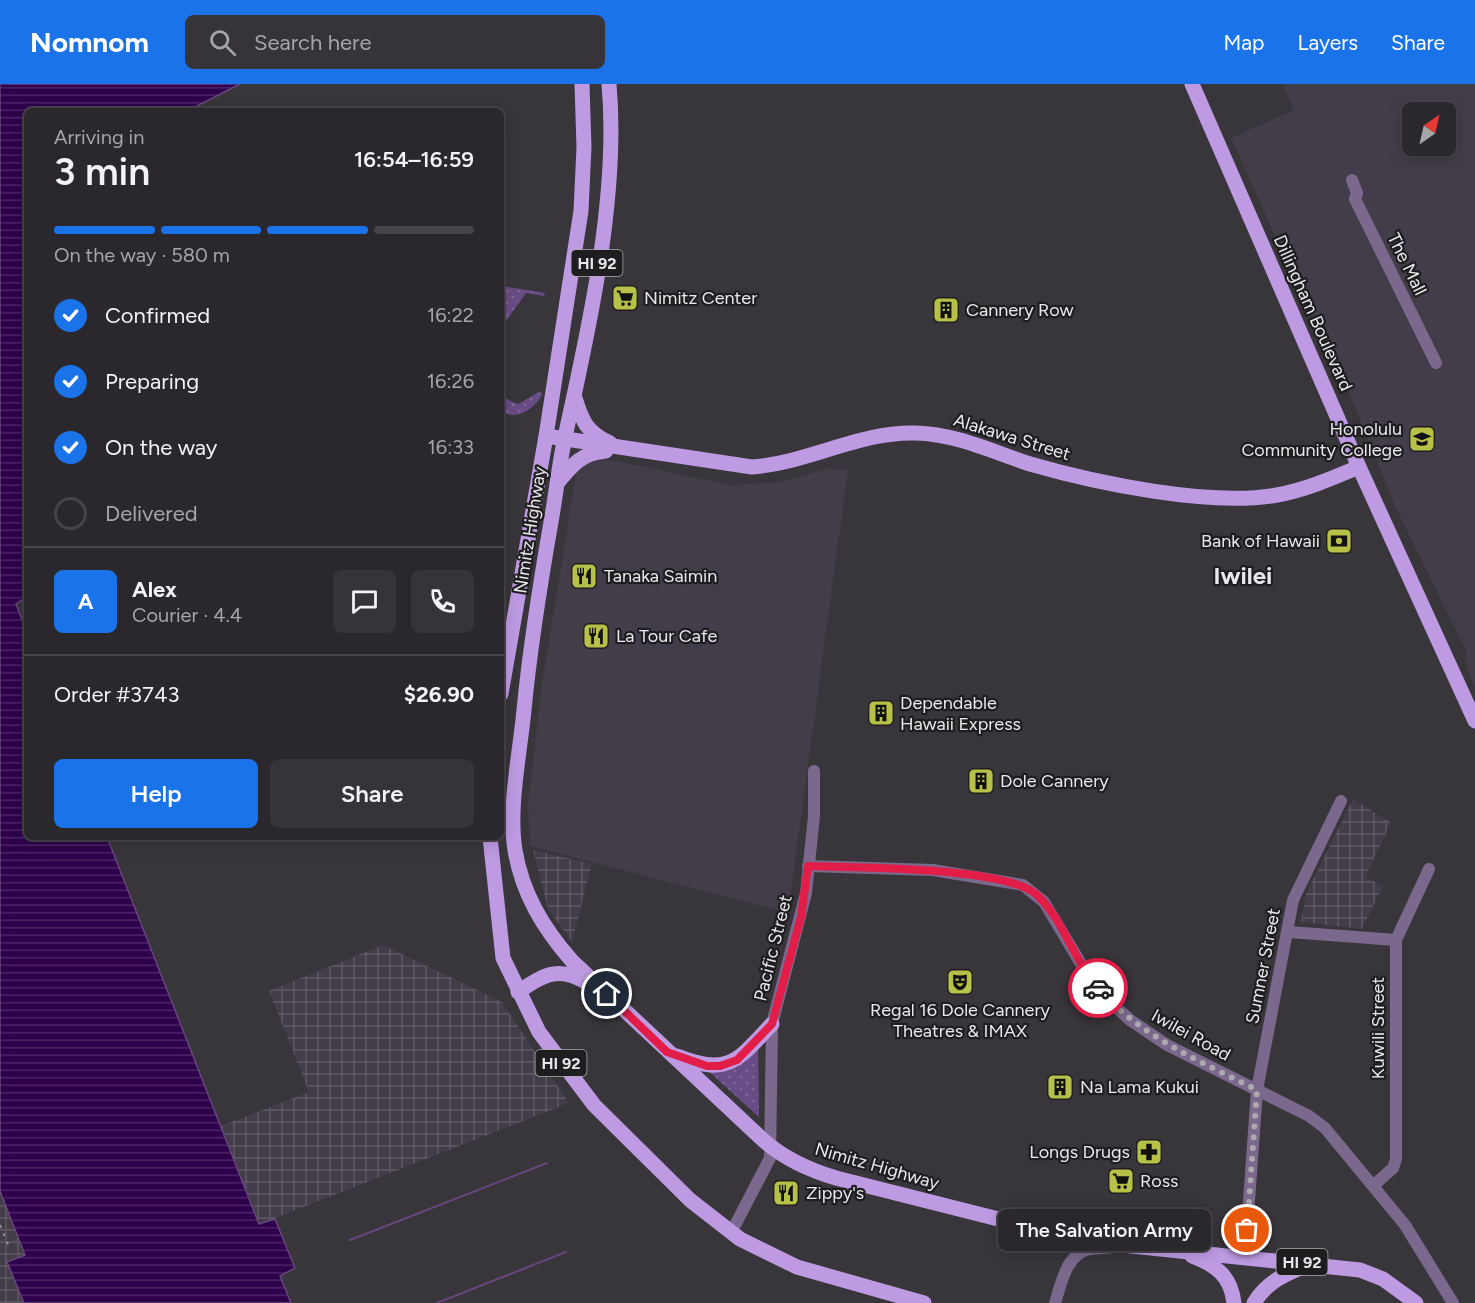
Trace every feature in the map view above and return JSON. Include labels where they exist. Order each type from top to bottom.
[{"type":"main road","name":"Nimitz Highway","points":[[504,677],[546,436],[581,211],[584,147],[582,84]]},
{"type":"main road","name":"Nimitz Highway","points":[[609,84],[610,150],[605,208],[575,396],[564,440],[527,682],[514,839],[523,882],[546,930],[572,961],[771,1148],[805,1167],[836,1178],[1042,1231],[1122,1245],[1311,1263],[1372,1274],[1394,1286],[1416,1303]]},
{"type":"main road","name":"Dillingham Boulevard","points":[[1192,84],[1359,466],[1475,721]]},
{"type":"main road","points":[[575,396],[581,419],[590,431],[623,449]]},
{"type":"main road","name":"Alakawa Street","points":[[546,436],[752,467],[786,463],[874,437],[917,433],[950,437],[1091,481],[1231,498],[1286,493],[1359,466]]},
{"type":"main road","points":[[557,483],[576,460],[589,452],[623,449]]},
{"type":"main road","name":"HI 92","points":[[490,840],[501,947],[518,992],[546,1042],[594,1105],[690,1200],[731,1233],[765,1253],[797,1267],[924,1303]]},
{"type":"main road","points":[[518,992],[537,979],[558,973],[577,976],[607,994]]},
{"type":"main road","points":[[667,1052],[697,1064],[726,1065],[746,1053],[772,1024]]},
{"type":"main road","points":[[1178,1251],[1217,1267],[1233,1289],[1234,1303]]},
{"type":"main road","points":[[1254,1303],[1264,1289],[1277,1278],[1311,1263]]},
{"type":"street","name":"The Mall","points":[[1352,180],[1357,193],[1355,199],[1436,363]]},
{"type":"street","name":"Pacific Street","points":[[731,1233],[770,1158],[772,1024],[801,917],[815,807],[812,786],[814,771]]},
{"type":"street","name":"Sumner Street","points":[[1245,1256],[1257,1090],[1296,891],[1341,801]]},
{"type":"street","name":"Iwilei Road","points":[[808,866],[933,870],[1023,885],[1044,902],[1086,972],[1118,1010],[1167,1045],[1309,1116],[1325,1128],[1405,1225],[1453,1303]]},
{"type":"street","name":"Kuwili Street","points":[[1374,1185],[1393,1168],[1395,1159],[1396,940],[1429,869]]},
{"type":"street","points":[[1289,932],[1396,940]]},
{"type":"street","points":[[1256,1111],[1276,1099]]},
{"type":"street","points":[[1057,1301],[1068,1266],[1077,1255],[1090,1249],[1122,1245]]},
{"type":"shaded area","points":[[0,84],[240,84],[193,108],[24,108],[24,599],[16,604],[24,625],[24,840],[108,840],[259,1224],[275,1219],[295,1268],[280,1276],[291,1303],[24,1303],[7,1262],[25,1255],[0,1191]]},
{"type":"shaded area","name":"Honolulu Community College","points":[[1285,84],[1475,84],[1475,688],[1467,668],[1466,651],[1395,506],[1341,373],[1231,138],[1294,110],[1283,85]]},
{"type":"shaded area","points":[[504,286],[545,293],[544,296],[526,293],[504,324]]},
{"type":"shaded area","points":[[541,391],[542,395],[530,409],[519,414],[504,412],[504,398],[518,404]]},
{"type":"shaded area","points":[[600,458],[732,485],[782,482],[828,468],[848,470],[788,913],[530,846],[528,807],[541,690],[576,474],[585,465]]},
{"type":"shaded area","points":[[1353,799],[1391,823],[1365,877],[1383,886],[1362,929],[1301,922],[1306,894]]},
{"type":"shaded area","points":[[533,850],[592,864],[572,942],[548,909]]},
{"type":"shaded area","points":[[383,945],[502,1002],[569,1103],[260,1224],[221,1126],[309,1092],[269,991]]},
{"type":"shaded area","points":[[758,1042],[759,1117],[706,1069]]},
{"type":"shaded area","points":[[0,1191],[25,1255],[7,1262],[24,1303],[0,1303]]},
{"type":"waterway","points":[[350,1240],[547,1163]]},
{"type":"waterway","points":[[437,1303],[566,1252]]},
{"type":"railway","points":[[0,1225],[10,1249]]},
{"type":"way so far","points":[[1098,988],[1118,1010],[1154,1037],[1257,1090],[1247,1230]]},
{"type":"place","name":"Nimitz Center","points":[[625,298]]},
{"type":"place","name":"Cannery Row","points":[[946,310]]},
{"type":"place","name":"Honolulu Community College","points":[[1422,439]]},
{"type":"place","name":"Bank of Hawaii","points":[[1339,541]]},
{"type":"place","name":"Tanaka Saimin","points":[[584,576]]},
{"type":"place","name":"La Tour Cafe","points":[[596,636]]},
{"type":"place","name":"Dependable Hawaii Express","points":[[881,713]]},
{"type":"place","name":"Dole Cannery","points":[[981,781]]},
{"type":"place","name":"Regal 16 Dole Cannery Theatres & IMAX","points":[[960,982]]},
{"type":"place","name":"Na Lama Kukui","points":[[1060,1087]]},
{"type":"place","name":"Longs Drugs","points":[[1149,1152]]},
{"type":"place","name":"Ross","points":[[1121,1181]]},
{"type":"place","name":"Zippy's","points":[[786,1193]]},
{"type":"place","name":"The Salvation Army","points":[[1247,1230]]},
{"type":"district","name":"Iwilei","points":[[1243,576]]},
{"type":"route","points":[[607,994],[667,1052],[707,1066],[720,1066],[737,1060],[772,1024],[801,917],[808,866],[933,870],[1023,885],[1044,902],[1098,988]]}]
